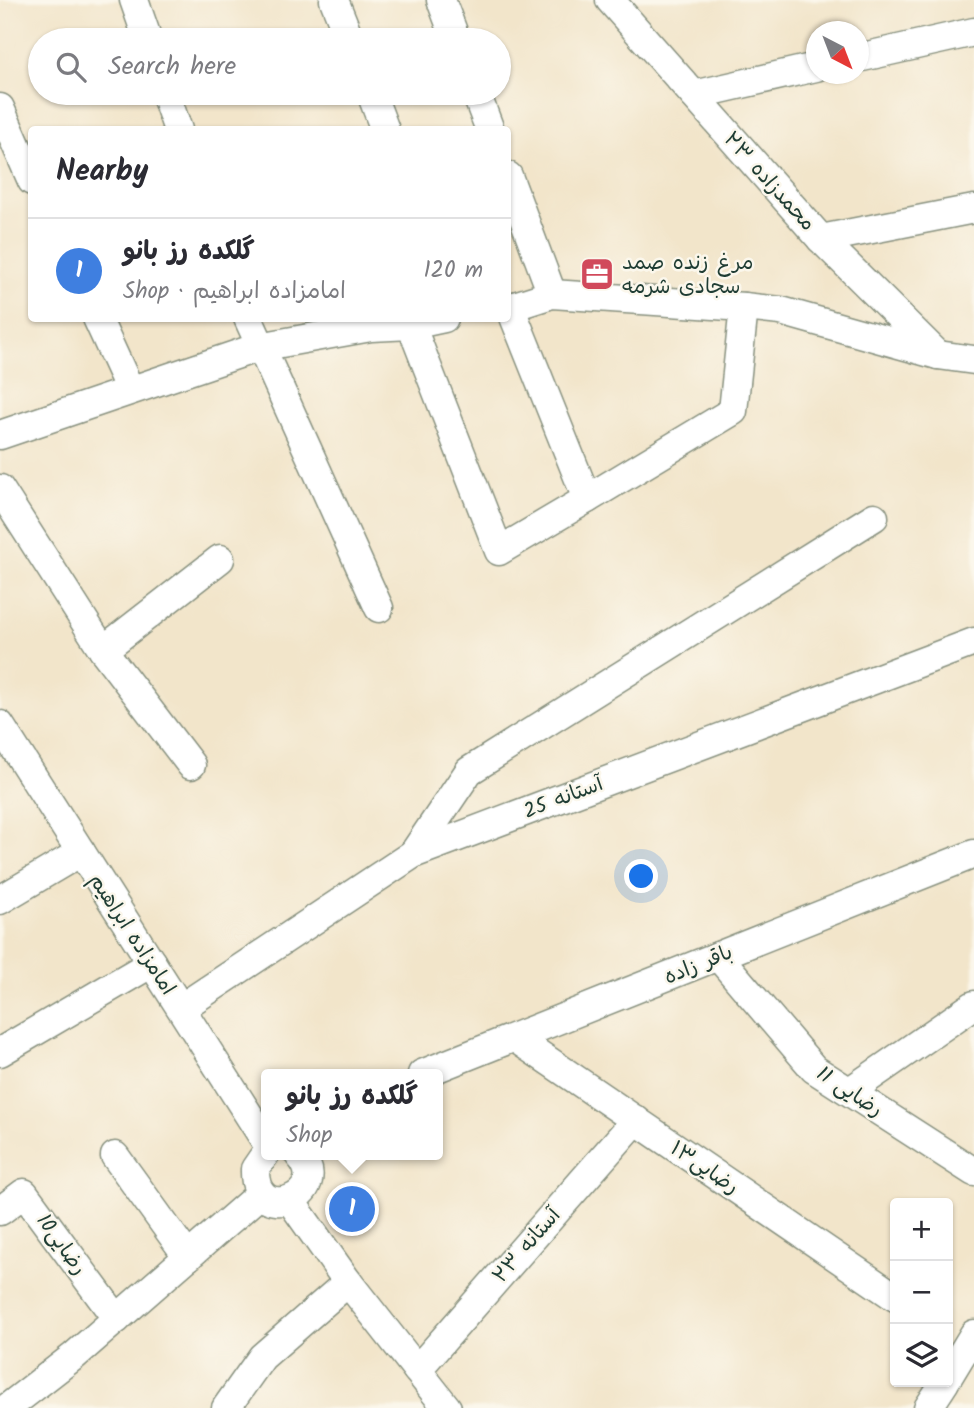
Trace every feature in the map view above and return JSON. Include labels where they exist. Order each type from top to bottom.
[{"type":"street","points":[[134,0],[144,28]]},
{"type":"street","points":[[334,0],[345,28]]},
{"type":"street","points":[[441,0],[452,28]]},
{"type":"street","name":"محمدزاده ۲۳","points":[[610,0],[821,239],[938,355]]},
{"type":"street","points":[[869,56],[974,32]]},
{"type":"street","points":[[694,95],[806,70]]},
{"type":"street","points":[[169,105],[177,126]]},
{"type":"street","points":[[376,105],[383,126]]},
{"type":"street","points":[[481,105],[488,126]]},
{"type":"street","points":[[0,108],[28,172]]},
{"type":"street","points":[[511,184],[552,294]]},
{"type":"street","points":[[821,239],[974,209]]},
{"type":"street","points":[[511,306],[552,294],[744,307],[781,312],[938,355],[974,360]]},
{"type":"street","points":[[411,325],[499,551],[733,411],[744,307]]},
{"type":"street","points":[[511,312],[587,499]]},
{"type":"street","points":[[99,322],[130,390]]},
{"type":"street","points":[[250,322],[379,608]]},
{"type":"street","points":[[0,435],[259,347],[372,327],[425,322]]},
{"type":"street","points":[[0,489],[103,650],[191,765]]},
{"type":"street","points":[[413,854],[469,771],[874,517]]},
{"type":"street","points":[[103,650],[220,559]]},
{"type":"street","name":"آستانه 25","points":[[181,1008],[413,854],[974,642]]},
{"type":"street","name":"امامزاده ابراهیم","points":[[2,731],[261,1134]]},
{"type":"street","points":[[0,900],[81,852]]},
{"type":"street","name":"باقر زاده","points":[[435,1069],[974,854]]},
{"type":"street","name":"رضایی 11","points":[[718,956],[814,1069],[974,1172]]},
{"type":"street","points":[[0,1052],[152,963]]},
{"type":"street","points":[[850,1091],[974,1005]]},
{"type":"street","name":"رضایی۱۳","points":[[515,1038],[890,1294]]},
{"type":"street","name":"آستانه ۲۳","points":[[417,1370],[636,1120]]},
{"type":"street","points":[[115,1156],[188,1257]]},
{"type":"street","points":[[261,1160],[255,1169],[257,1185],[261,1193],[275,1201],[290,1200],[298,1196],[308,1182],[308,1160]]},
{"type":"street","name":"رضایی10","points":[[0,1211],[24,1193],[117,1319]]},
{"type":"street","points":[[7,1408],[117,1319],[261,1193]]},
{"type":"street","points":[[290,1200],[348,1282],[446,1408]]},
{"type":"street","points":[[226,1408],[262,1357],[348,1282]]},
{"type":"street","points":[[953,1364],[963,1338]]},
{"type":"street","points":[[928,1408],[942,1387]]},
{"type":"place","name":"مرغ زنده صمد سجادی شرمه","points":[[597,274]]},
{"type":"place","name":"گلکده رز بانو","points":[[352,1209]]}]
